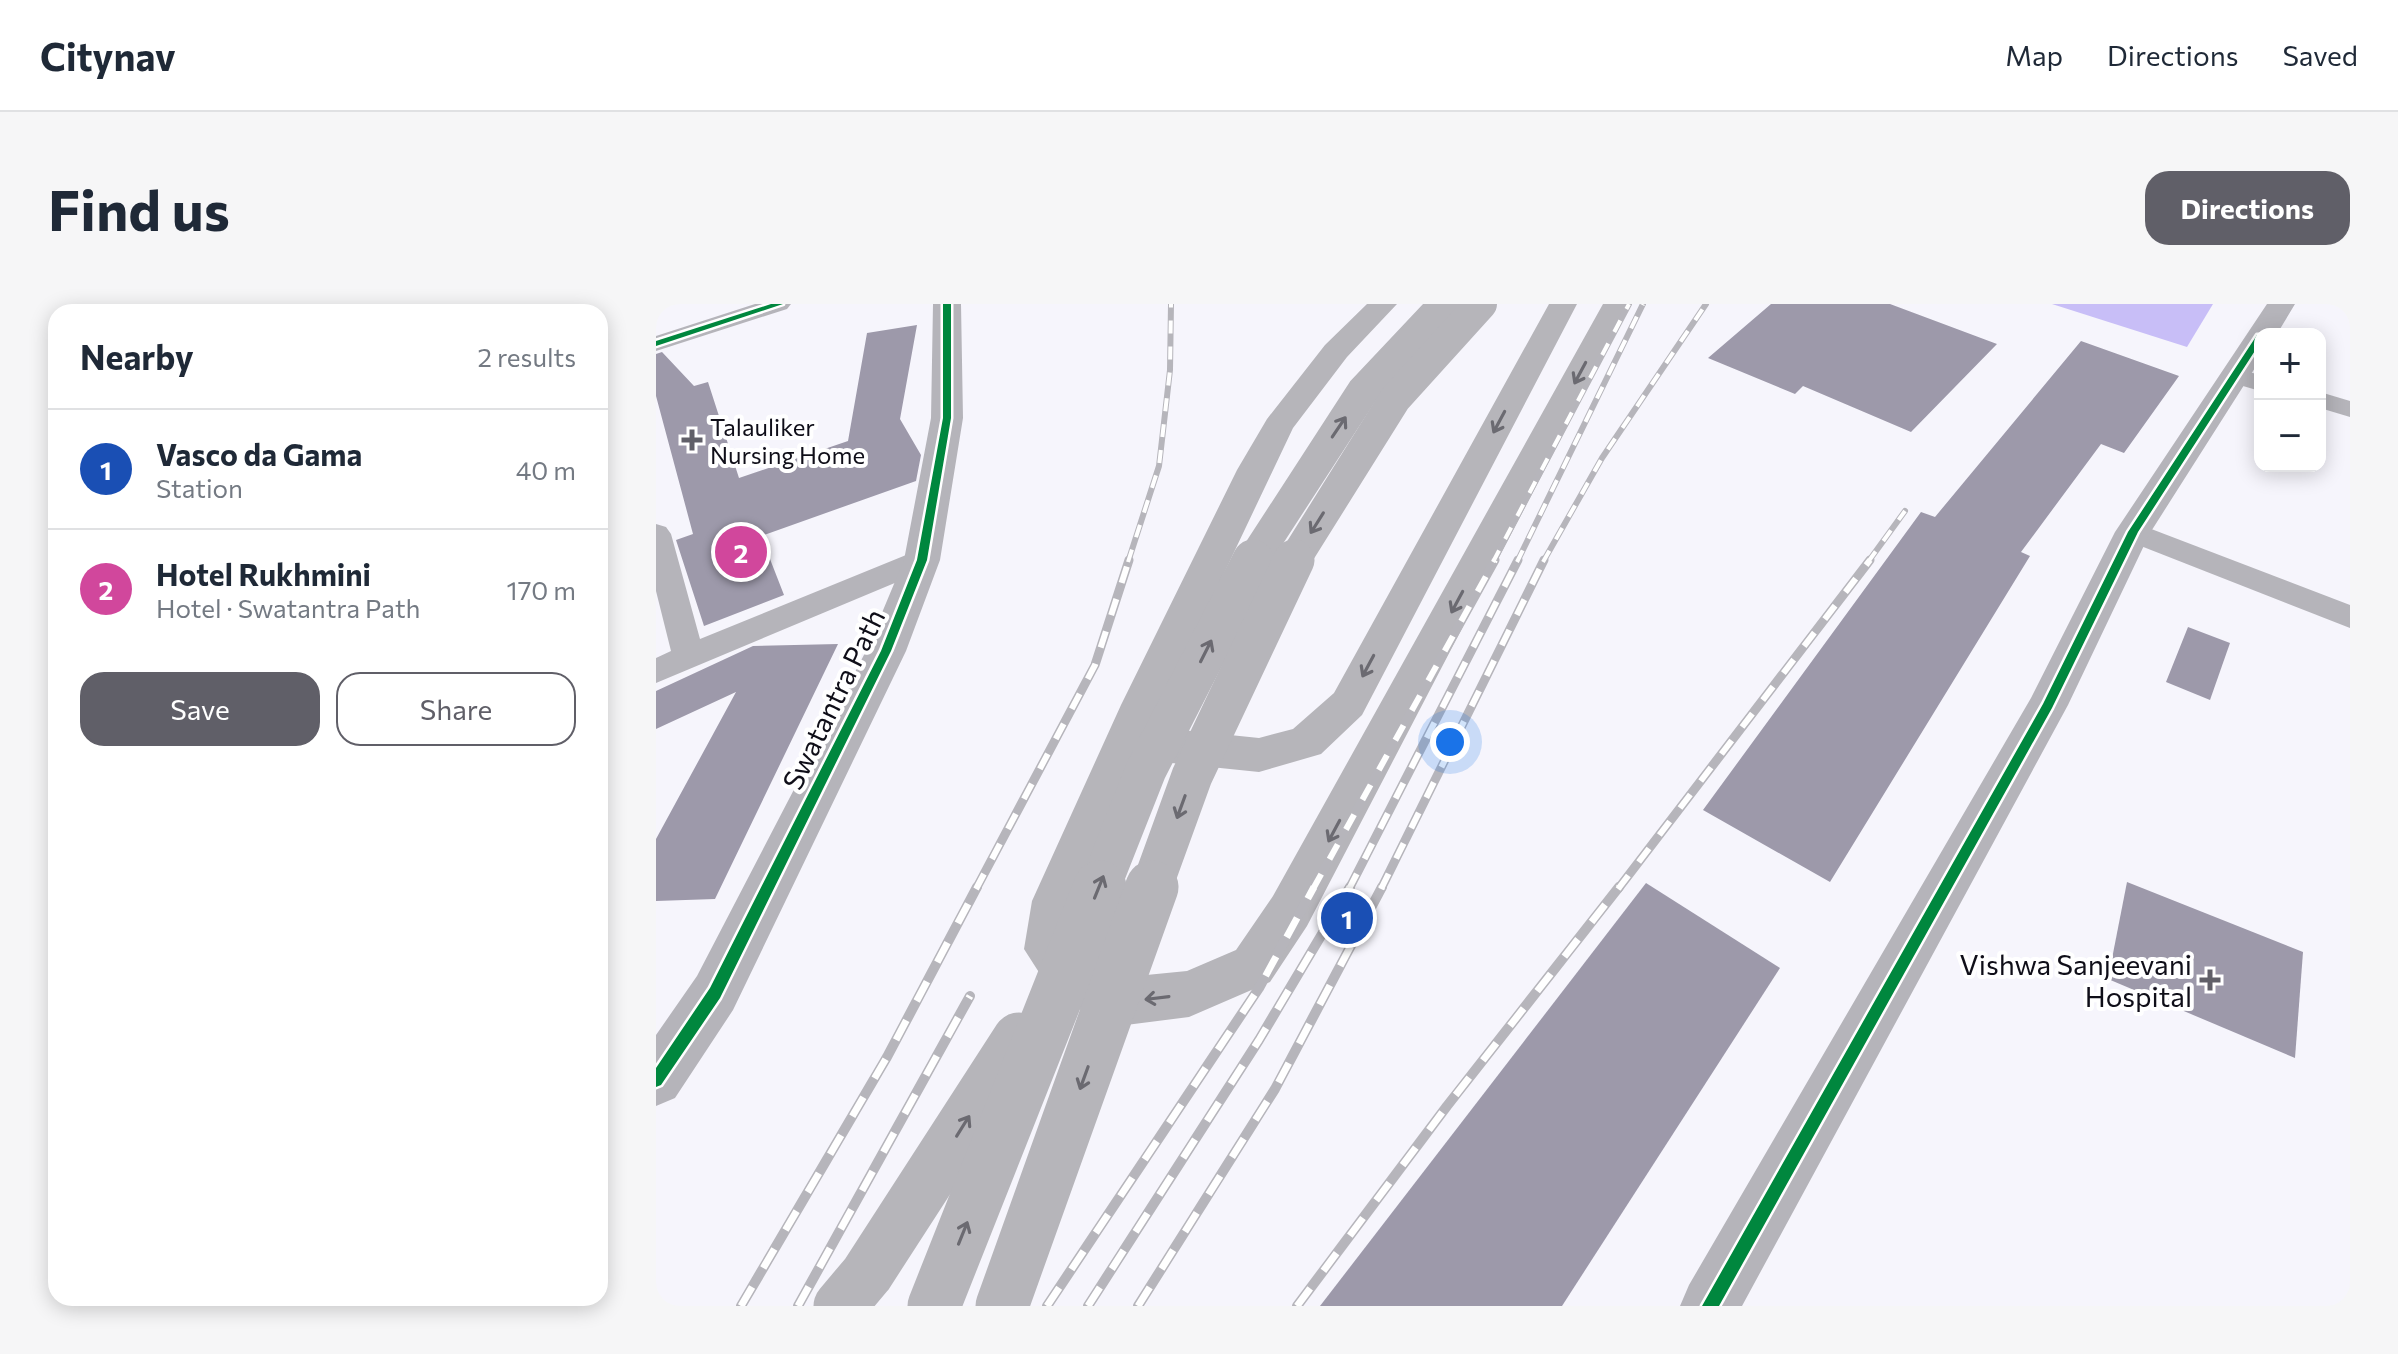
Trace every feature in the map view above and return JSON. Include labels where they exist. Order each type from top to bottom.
[{"type":"highway","points":[[1383,304],[1336,351],[1278,426],[1141,705],[1055,901],[1048,949],[1076,986],[1126,1001],[1189,994],[1253,966],[1290,911],[1617,304]]},
{"type":"highway","points":[[934,1306],[1146,770],[1259,547],[1363,391],[1445,304]]},
{"type":"highway","points":[[1002,1306],[1192,776],[1297,554],[1395,399],[1481,304]]},
{"type":"highway","points":[[1141,705],[1145,730],[1162,745],[1259,755],[1306,742],[1348,704],[1563,304]]},
{"type":"highway","points":[[840,1306],[892,1236],[1074,951]]},
{"type":"street","points":[[656,344],[779,304]]},
{"type":"street","name":"Swatantra Path","points":[[656,1080],[715,993],[886,651],[922,560],[947,418],[947,304]]},
{"type":"street","points":[[2266,328],[2281,304]]},
{"type":"street","points":[[1710,1306],[2048,705],[2133,532],[2247,379],[2254,357]]},
{"type":"street","points":[[2326,402],[2350,409]]},
{"type":"street","points":[[2133,532],[2350,617]]},
{"type":"street","points":[[656,534],[689,657]]},
{"type":"street","points":[[656,671],[922,560]]},
{"type":"shaded area","points":[[2052,304],[2213,304],[2187,347]]},
{"type":"building","points":[[1771,304],[1890,304],[1997,344],[1911,432],[1803,386],[1795,394],[1708,358]]},
{"type":"building","points":[[917,325],[900,419],[921,455],[916,481],[761,536],[784,595],[704,626],[676,540],[693,534],[656,396],[656,354],[662,352],[694,386],[708,382],[739,478],[848,441],[867,333]]},
{"type":"building","points":[[2081,341],[2179,376],[2124,453],[2101,444],[2021,552],[2030,556],[1830,882],[1703,810],[1921,512],[1935,517]]},
{"type":"building","points":[[2188,627],[2230,643],[2210,700],[2166,682]]},
{"type":"building","points":[[838,644],[715,899],[656,901],[656,839],[736,692],[656,729],[656,691],[753,646]]},
{"type":"building","points":[[2127,882],[2303,952],[2295,1058],[2108,979]]},
{"type":"building","points":[[1646,883],[1780,968],[1562,1306],[1320,1306]]},
{"type":"railway","points":[[1128,562],[1159,466],[1170,370],[1171,304]]},
{"type":"railway","points":[[1493,562],[1629,304]]},
{"type":"railway","points":[[1518,561],[1643,304]]},
{"type":"railway","points":[[1543,562],[1602,458],[1706,304]]},
{"type":"railway","points":[[1868,562],[1905,511]]},
{"type":"railway","points":[[976,889],[1095,665],[1129,560]]},
{"type":"railway","points":[[1313,889],[1495,560]]},
{"type":"railway","points":[[1618,889],[1870,560]]},
{"type":"railway","points":[[1349,889],[1518,561]]},
{"type":"railway","points":[[1382,887],[1543,562]]},
{"type":"railway","points":[[741,1306],[887,1057],[977,887]]},
{"type":"railway","points":[[1047,1306],[1259,988],[1314,887]]},
{"type":"railway","points":[[1088,1306],[1259,1040],[1350,887]]},
{"type":"railway","points":[[1138,1306],[1275,1089],[1382,887]]},
{"type":"railway","points":[[1297,1306],[1447,1106],[1619,887]]},
{"type":"railway","points":[[798,1306],[970,996]]},
{"type":"cycle path","points":[[656,344],[779,304]]},
{"type":"cycle path","points":[[656,1080],[715,993],[886,651],[922,560],[947,418],[947,304]]},
{"type":"cycle path","points":[[1710,1306],[2048,705],[2133,532],[2254,346]]},
{"type":"place","name":"Talauliker Nursing Home","points":[[692,440]]},
{"type":"place","name":"Hotel Rukhmini","points":[[741,552]]},
{"type":"place","name":"Vasco da Gama","points":[[1347,918]]},
{"type":"place","name":"Vishwa Sanjeevani Hospital","points":[[2210,980]]}]
